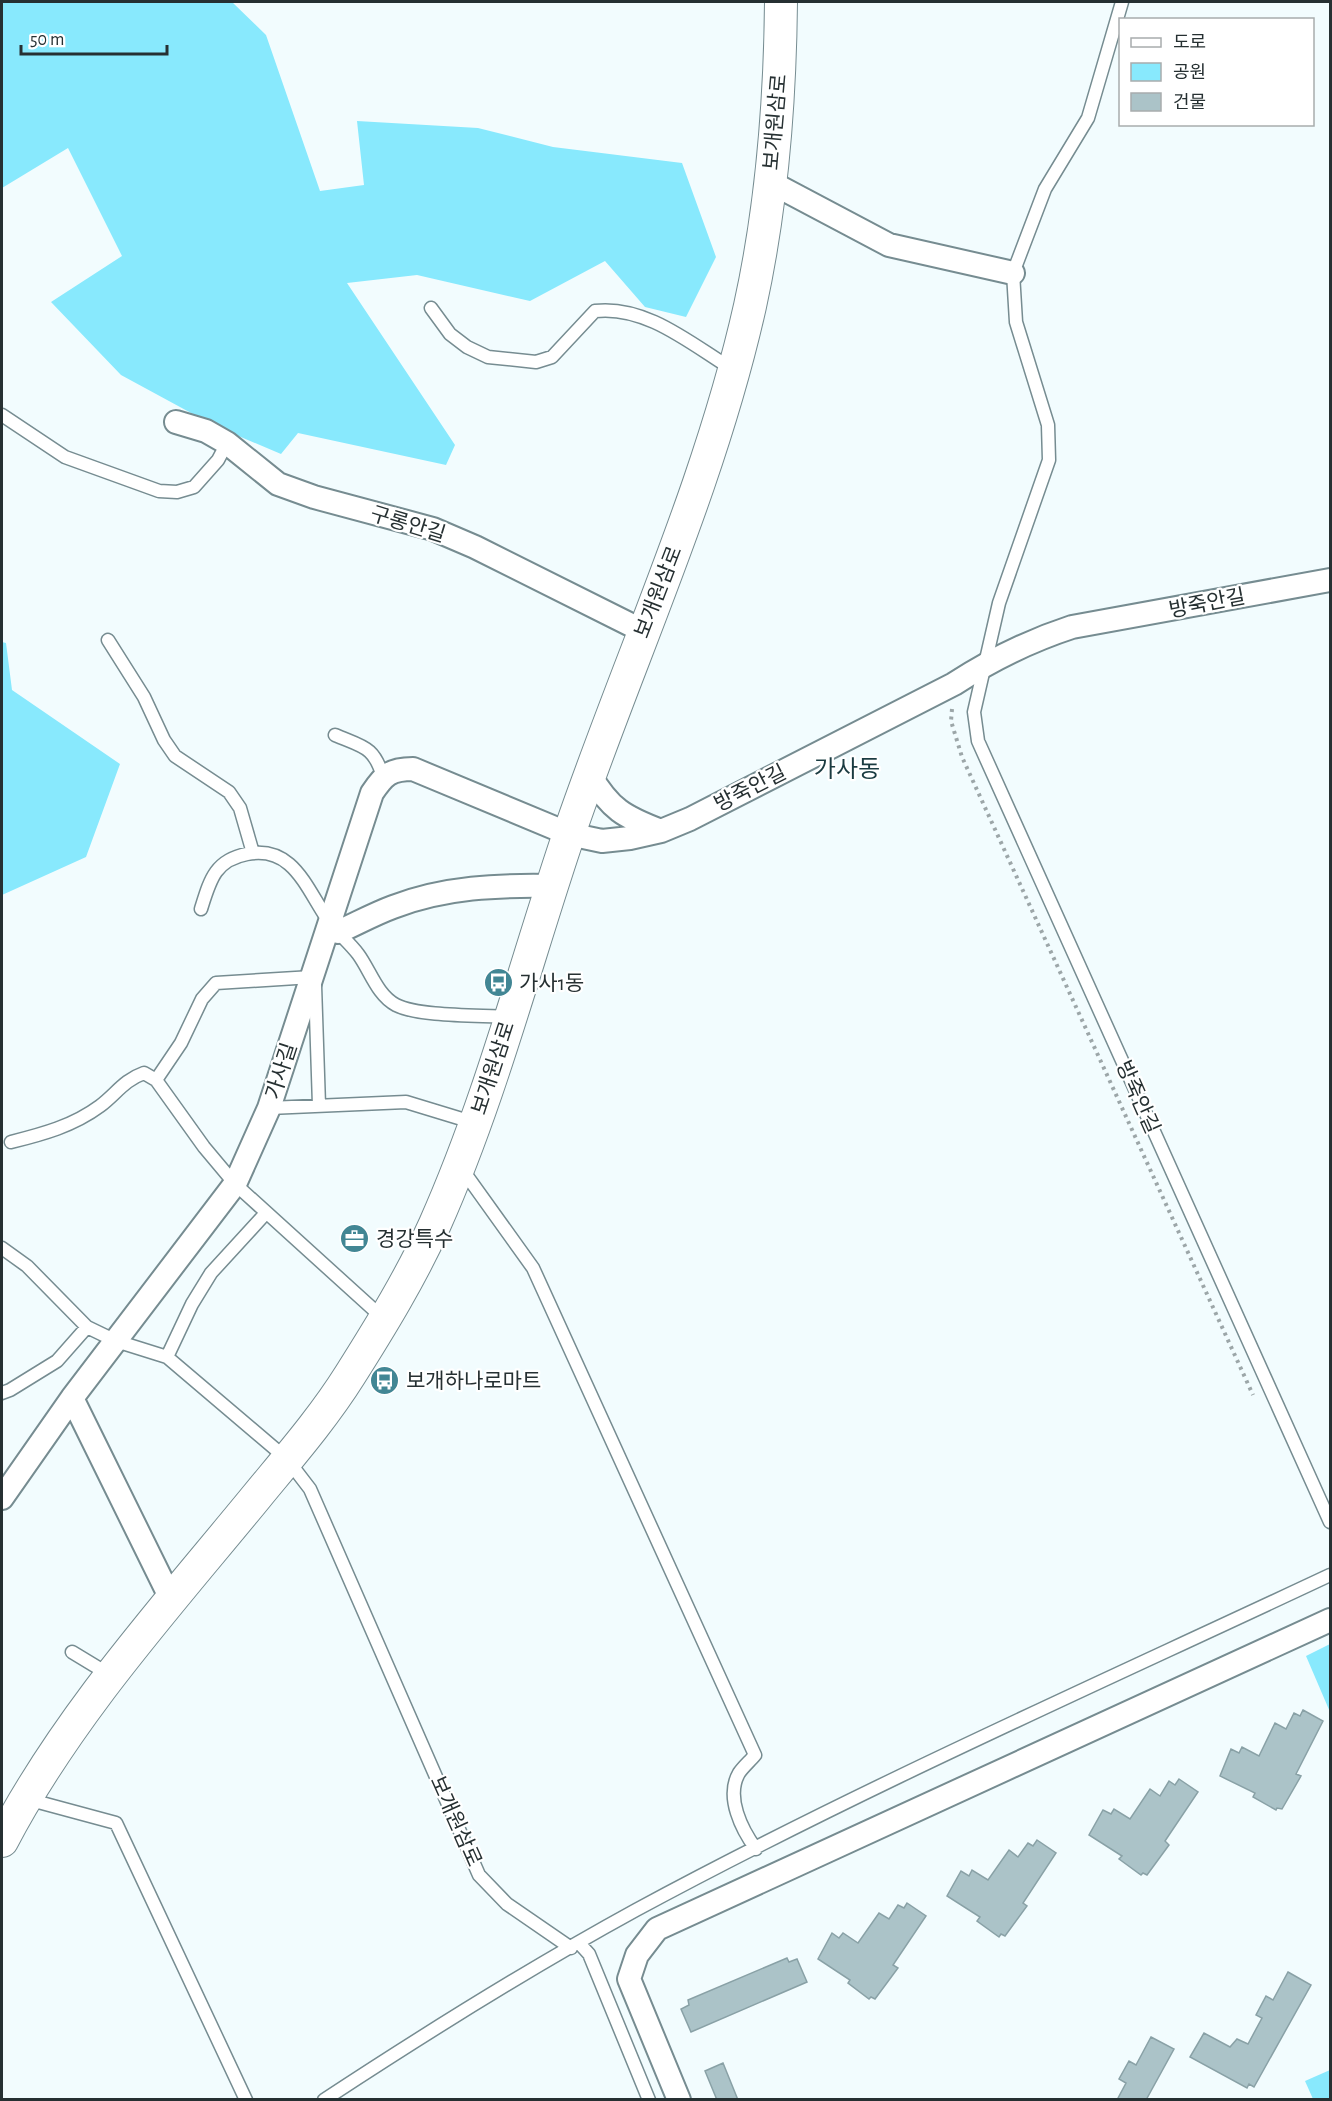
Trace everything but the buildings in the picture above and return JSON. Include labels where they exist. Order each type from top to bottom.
[{"type":"main road","name":"보개원삼로","points":[[3,1834],[49,1762],[111,1676],[287,1459],[347,1381],[412,1273],[460,1165],[569,834],[688,513],[733,370],[754,285],[770,182],[780,66],[781,2]]},
{"type":"street","points":[[770,182],[889,245],[1013,273]]},
{"type":"street","name":"구롱안길","points":[[176,422],[206,431],[227,443],[278,483],[314,497],[433,529],[475,547],[643,631]]},
{"type":"street","name":"방죽안길","points":[[569,834],[602,841],[661,831],[690,819],[954,684],[984,665],[1028,643],[1072,627],[1330,580]]},
{"type":"street","points":[[382,777],[397,769],[413,769],[569,834]]},
{"type":"street","points":[[590,775],[603,798],[616,810],[661,831]]},
{"type":"street","name":"가사길","points":[[2,1498],[72,1398],[236,1184],[269,1108],[313,973],[334,927],[372,793],[382,777]]},
{"type":"street","points":[[334,927],[429,896],[507,885],[552,886]]},
{"type":"street","points":[[72,1398],[172,1601]]},
{"type":"street","points":[[679,2100],[629,1979],[637,1955],[657,1929],[1330,1620]]},
{"type":"lane","points":[[984,665],[999,603],[1049,460],[1048,425],[1016,322],[1013,273],[1045,189],[1088,118],[1122,2]]},
{"type":"lane","points":[[431,308],[450,334],[488,357],[536,362],[552,357],[595,311],[615,309],[651,321],[733,370]]},
{"type":"lane","points":[[2,415],[66,457],[159,491],[177,492],[194,487],[218,460],[227,443]]},
{"type":"lane","points":[[108,640],[144,697],[164,740],[175,756],[229,792],[240,808],[253,853]]},
{"type":"lane","name":"방죽안길","points":[[984,665],[974,712],[978,741],[1330,1522]]},
{"type":"lane","points":[[335,735],[365,748],[377,758],[382,777]]},
{"type":"lane","points":[[201,909],[212,875],[231,857],[253,853],[276,854],[293,864],[334,927],[358,954],[386,997],[395,1004],[412,1010],[510,1017]]},
{"type":"lane","points":[[156,1080],[181,1043],[202,999],[216,983],[313,973],[319,1105]]},
{"type":"lane","points":[[11,1142],[61,1129],[101,1105],[129,1078],[144,1073],[156,1080],[204,1147],[265,1214],[384,1320]]},
{"type":"lane","points":[[269,1108],[406,1102],[475,1123]]},
{"type":"lane","points":[[460,1165],[533,1268],[755,1755],[738,1774],[733,1794],[744,1832],[756,1849]]},
{"type":"lane","points":[[167,1357],[192,1304],[211,1273],[265,1214]]},
{"type":"lane","points":[[2,1248],[27,1266],[87,1327],[116,1341],[167,1357],[287,1459]]},
{"type":"lane","points":[[2,1393],[57,1361],[87,1327]]},
{"type":"lane","name":"보개원삼로","points":[[287,1459],[310,1489],[479,1875],[507,1904],[575,1946]]},
{"type":"lane","points":[[324,2100],[424,2034],[636,1910],[897,1778],[1330,1575]]},
{"type":"lane","points":[[72,1652],[111,1676]]},
{"type":"lane","points":[[26,1799],[116,1822],[246,2100]]},
{"type":"lane","points":[[575,1946],[589,1954],[649,2100]]},
{"type":"path","points":[[954,684],[951,721],[962,757],[1257,1403]]},
{"type":"green space","points":[[2,2],[232,2],[266,35],[320,191],[364,185],[357,121],[478,128],[553,147],[682,163],[716,257],[686,317],[645,307],[605,261],[530,301],[417,275],[347,283],[455,445],[446,465],[298,433],[281,454],[215,426],[121,375],[51,302],[122,256],[68,148],[2,188]]},
{"type":"green space","points":[[2,642],[6,643],[12,690],[120,764],[86,857],[2,895]]},
{"type":"green space","points":[[1330,1644],[1330,1712],[1306,1656]]},
{"type":"green space","points":[[1330,2070],[1330,2099],[1313,2099],[1305,2081]]},
{"type":"place","name":"가사1동","points":[[498,983]]},
{"type":"place","name":"경강특수","points":[[355,1239]]},
{"type":"place","name":"보개하나로마트","points":[[385,1381]]},
{"type":"district","name":"가사동","points":[[847,769]]}]
